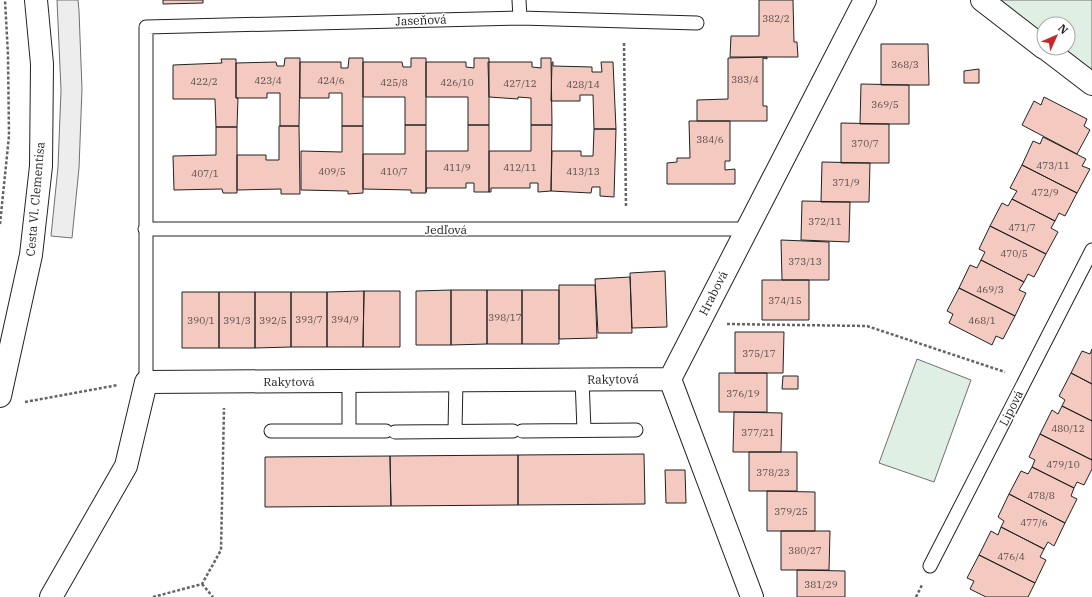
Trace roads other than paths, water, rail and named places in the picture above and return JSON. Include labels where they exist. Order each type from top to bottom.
[{"type":"street","name":"Cesta Vl. Clementisa","points":[[0,396],[31,255],[41,166],[42,64],[36,0]]},
{"type":"street","name":"Hrabová","points":[[670,379],[865,0]]},
{"type":"street","points":[[982,0],[1036,42]]},
{"type":"street","points":[[1055,56],[1092,84]]},
{"type":"street","points":[[670,379],[752,597]]},
{"type":"street","name":"Rakytová","points":[[146,382],[670,379]]},
{"type":"street","points":[[51,597],[126,466],[146,382]]},
{"type":"lane","points":[[519,0],[520,18]]},
{"type":"lane","name":"Jaseňová","points":[[145,229],[146,28],[520,18],[697,23]]},
{"type":"lane","points":[[145,229],[146,382]]},
{"type":"lane","name":"Jedľová","points":[[145,229],[746,229]]},
{"type":"lane","name":"Lipová","points":[[930,566],[1092,250]]},
{"type":"lane","points":[[582,379],[584,430]]},
{"type":"lane","points":[[455,431],[456,380]]},
{"type":"lane","points":[[349,381],[349,431]]},
{"type":"lane","points":[[271,431],[636,430]]}]
